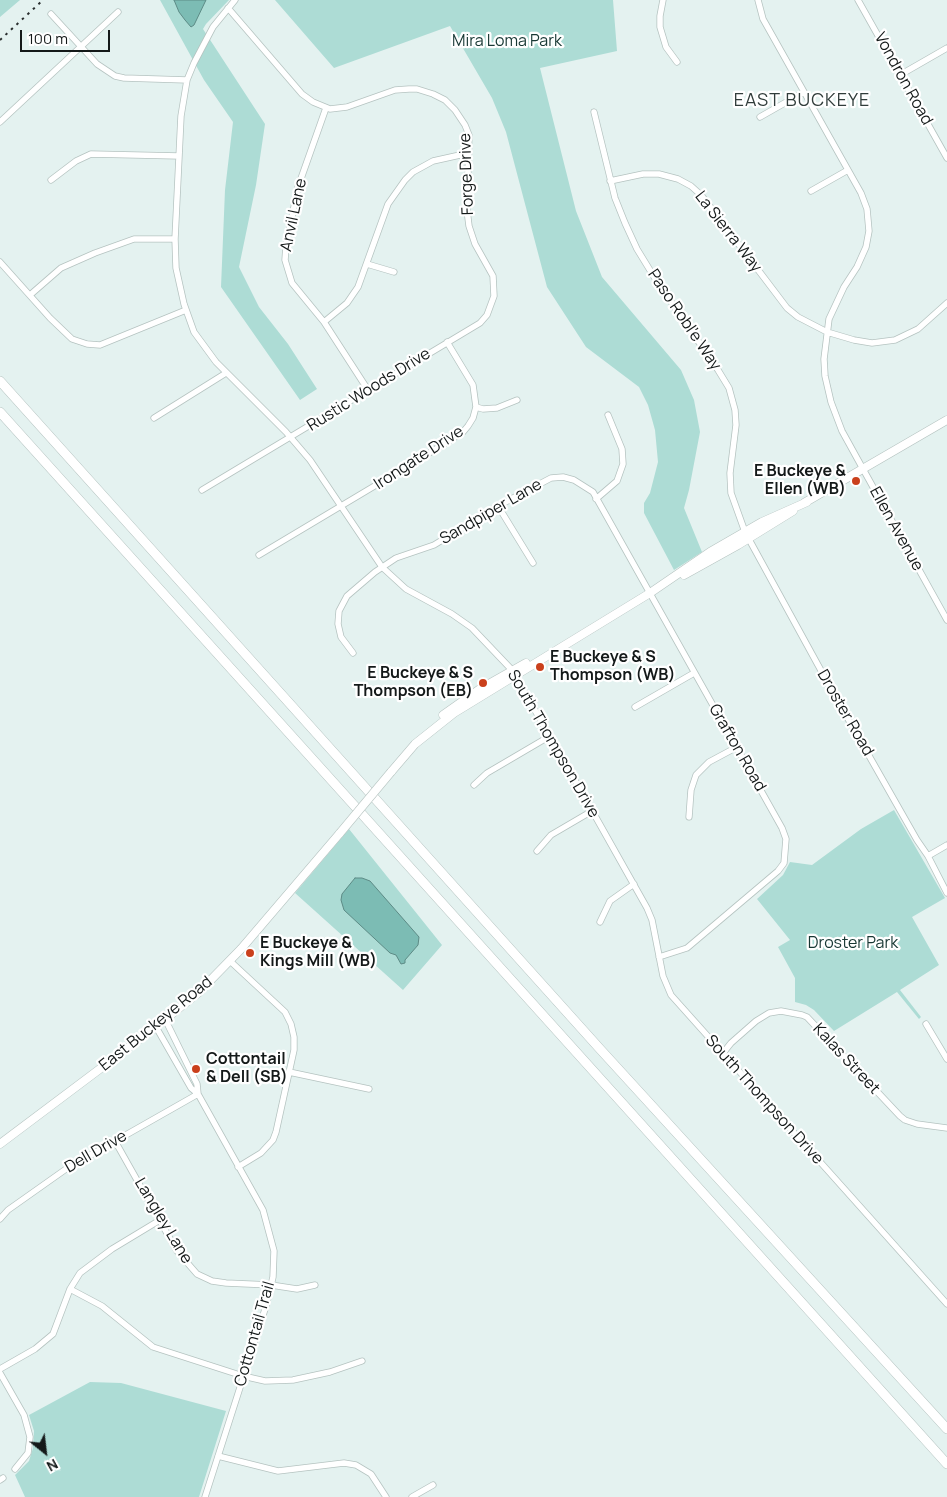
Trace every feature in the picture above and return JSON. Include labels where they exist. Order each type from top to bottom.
[{"type":"highway","points":[[0,381],[600,1049],[947,1429]]},
{"type":"highway","points":[[0,412],[947,1464]]},
{"type":"main road","name":"East Buckeye Road","points":[[0,1144],[156,1027],[198,993],[230,961],[411,749],[420,735],[446,712],[474,693],[559,648],[663,584],[693,570],[746,536],[947,420]]},
{"type":"street","name":"South Thompson Drive","points":[[235,0],[206,38],[187,80],[181,116],[175,238],[176,268],[186,310],[199,340],[226,373],[292,438],[310,460],[382,568],[406,589],[452,614],[472,628],[513,673],[634,884],[652,920],[665,982],[671,995],[947,1304]]},
{"type":"street","points":[[663,0],[660,27],[666,47],[678,62]]},
{"type":"street","name":"Ellen Avenue","points":[[758,0],[763,19],[866,204],[869,231],[863,256],[840,295],[829,319],[824,359],[827,390],[835,415],[863,469],[947,620]]},
{"type":"street","name":"Vondron Road","points":[[859,0],[947,158]]},
{"type":"street","points":[[228,8],[302,94],[326,108]]},
{"type":"street","points":[[0,122],[118,12]]},
{"type":"street","points":[[51,14],[97,64],[115,76],[187,80]]},
{"type":"street","points":[[900,75],[947,48]]},
{"type":"street","name":"Forge Drive","points":[[326,108],[347,107],[395,90],[418,89],[433,94],[451,105],[459,114],[469,135],[468,226],[475,244],[493,276],[494,296],[487,316],[480,323],[447,342]]},
{"type":"street","points":[[760,117],[804,92]]},
{"type":"street","name":"Anvil Lane","points":[[326,108],[298,187],[285,260],[292,283],[324,322],[368,390]]},
{"type":"street","name":"Paso Robl'e Way","points":[[594,112],[610,181],[621,215],[637,249],[729,388],[734,404],[736,425],[730,473],[732,492],[746,536]]},
{"type":"street","points":[[324,322],[353,296],[367,264],[388,204],[405,180],[413,172],[433,161],[469,153]]},
{"type":"street","points":[[51,180],[76,161],[91,154],[178,156]]},
{"type":"street","points":[[811,191],[848,170]]},
{"type":"street","name":"La Sierra Way","points":[[610,181],[643,174],[659,174],[678,179],[691,186],[706,201],[787,308],[798,317],[827,332],[872,343],[896,340],[912,333],[947,303]]},
{"type":"street","points":[[30,295],[61,268],[95,253],[134,239],[175,238]]},
{"type":"street","points":[[0,262],[50,318],[72,339],[87,344],[95,345],[129,334],[186,310]]},
{"type":"street","points":[[367,264],[394,272]]},
{"type":"street","name":"Rustic Woods Drive","points":[[202,490],[292,438],[447,342]]},
{"type":"street","name":"Irongate Drive","points":[[259,555],[462,432],[473,418],[476,407],[473,385],[447,342]]},
{"type":"street","points":[[154,418],[226,373]]},
{"type":"street","points":[[476,407],[483,409],[497,408],[517,400]]},
{"type":"street","points":[[596,499],[617,481],[623,464],[622,449],[608,415]]},
{"type":"street","name":"Sandpiper Lane","points":[[353,653],[344,642],[339,629],[338,616],[341,604],[347,596],[396,558],[434,545],[498,506],[551,478],[559,477],[580,482],[592,492],[596,499]]},
{"type":"street","name":"Grafton Road","points":[[596,499],[782,828],[786,845],[784,862],[778,872],[687,948],[659,957]]},
{"type":"street","points":[[498,506],[533,563]]},
{"type":"street","name":"Droster Road","points":[[746,536],[917,840],[928,856],[947,893]]},
{"type":"street","points":[[635,707],[694,673]]},
{"type":"street","points":[[474,785],[487,773],[550,736]]},
{"type":"street","points":[[688,818],[691,790],[696,775],[710,762],[737,747]]},
{"type":"street","points":[[537,851],[550,835],[592,811]]},
{"type":"street","points":[[928,856],[947,845]]},
{"type":"street","points":[[600,922],[610,901],[634,884]]},
{"type":"street","points":[[230,961],[285,1012],[293,1030],[294,1043],[273,1140],[261,1153],[238,1167]]},
{"type":"street","name":"Kalas Street","points":[[723,1053],[731,1043],[756,1021],[769,1013],[781,1011],[802,1015],[807,1017],[905,1120],[916,1124],[947,1128]]},
{"type":"street","name":"Cottontail Trail","points":[[165,1019],[197,1084],[198,1094]]},
{"type":"street","points":[[926,1024],[947,1060]]},
{"type":"street","name":"Cottontail Trail","points":[[156,1027],[188,1084],[198,1094],[263,1210],[274,1251],[271,1285],[205,1497]]},
{"type":"street","points":[[289,1072],[369,1089]]},
{"type":"street","name":"Dell Drive","points":[[0,1219],[8,1210],[66,1168],[198,1094]]},
{"type":"street","name":"Langley Lane","points":[[116,1140],[177,1251],[197,1274],[219,1282],[271,1285],[297,1289],[315,1285]]},
{"type":"street","points":[[0,1369],[48,1340],[56,1328],[70,1289],[80,1273],[112,1249],[160,1220]]},
{"type":"street","points":[[70,1289],[102,1306],[153,1347],[243,1376],[266,1381],[293,1380],[330,1372],[362,1360]]},
{"type":"street","points":[[0,1373],[24,1415],[30,1437],[28,1453],[15,1470]]},
{"type":"street","points":[[218,1456],[278,1471],[344,1463],[356,1465],[371,1474],[386,1497]]},
{"type":"street","points":[[412,1497],[433,1485]]},
{"type":"green space","points":[[0,0],[20,0],[0,17]]},
{"type":"green space","points":[[160,0],[229,0],[203,29],[265,124],[256,185],[239,267],[259,307],[288,344],[317,389],[300,400],[221,287],[225,190],[233,122],[204,80]]},
{"type":"green space","name":"Mira Loma Park","points":[[275,0],[613,0],[617,51],[540,68],[576,211],[602,277],[681,370],[694,400],[700,432],[684,508],[702,552],[674,570],[644,513],[644,503],[650,493],[658,462],[655,430],[648,405],[639,387],[586,347],[547,287],[506,132],[492,98],[450,26],[334,68]]},
{"type":"green space","name":"Droster Park","points":[[894,810],[945,898],[912,917],[939,965],[900,990],[921,1017],[919,1019],[897,992],[834,1031],[814,1010],[806,1005],[795,1002],[795,978],[778,947],[790,940],[757,899],[783,875],[790,862],[812,865],[861,829]]},
{"type":"green space","points":[[349,829],[442,945],[403,990],[295,893]]},
{"type":"green space","points":[[90,1382],[121,1383],[226,1411],[199,1497],[25,1497],[15,1475],[29,1461],[33,1448],[34,1431],[29,1415]]},
{"type":"water","points":[[174,0],[206,0],[194,25],[191,27],[185,20]]},
{"type":"water","points":[[355,878],[370,881],[419,937],[418,945],[405,960],[405,963],[401,964],[396,955],[390,953],[344,910],[341,900],[342,894]]},
{"type":"railway","points":[[0,40],[43,0]]},
{"type":"place","name":"E Buckeye & Ellen (WB)","points":[[856,481]]},
{"type":"place","name":"E Buckeye & S Thompson (WB)","points":[[540,667]]},
{"type":"place","name":"E Buckeye & S Thompson (EB)","points":[[483,683]]},
{"type":"place","name":"E Buckeye & Kings Mill (WB)","points":[[250,953]]},
{"type":"place","name":"Cottontail & Dell (SB)","points":[[196,1069]]},
{"type":"district","name":"EAST BUCKEYE","points":[[802,101]]}]
